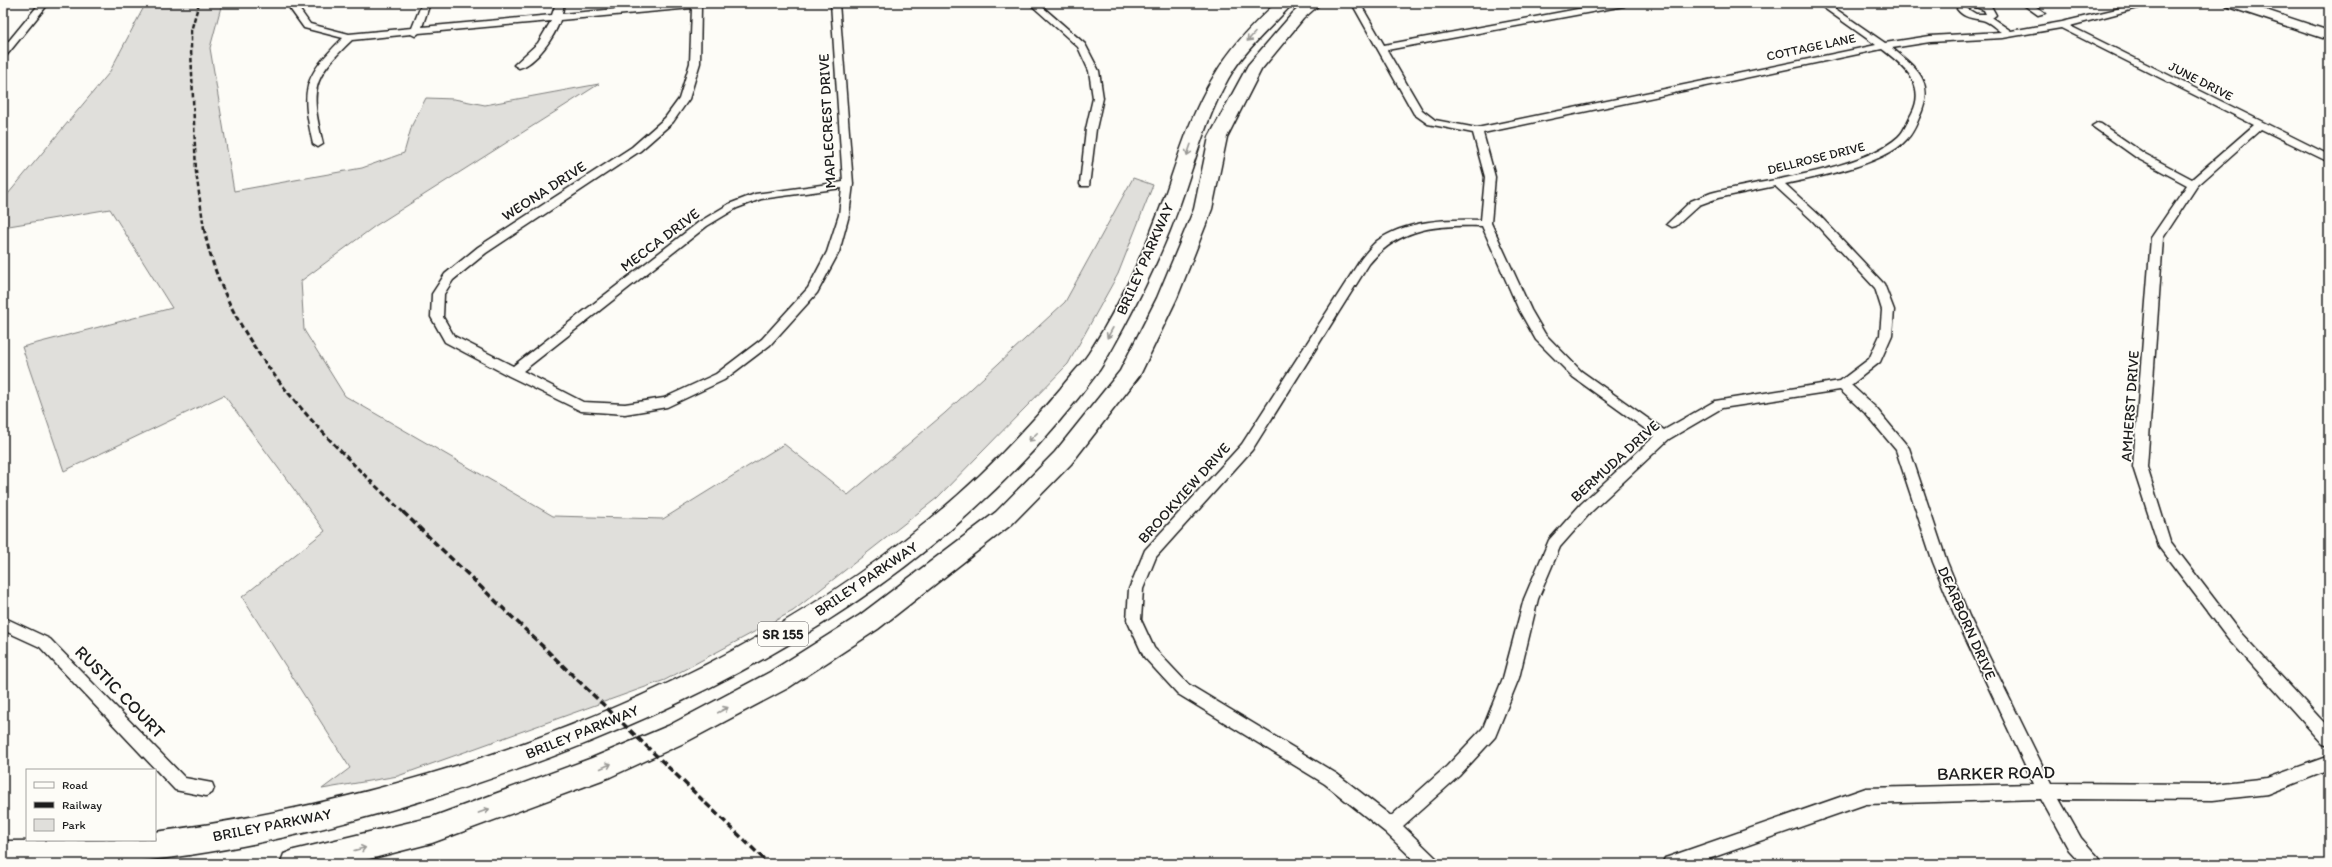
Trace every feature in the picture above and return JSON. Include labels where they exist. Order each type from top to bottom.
[{"type":"highway","name":"BRILEY PARKWAY","points":[[3,855],[94,852],[221,837],[337,813],[455,780],[558,744],[650,705],[736,662],[801,623],[875,575],[924,539],[977,494],[1042,427],[1094,362],[1136,286],[1169,208],[1195,132],[1214,91],[1233,57],[1285,3]]},
{"type":"highway","name":"SR 155","points":[[294,864],[432,830],[600,768],[677,734],[778,680],[869,622],[1004,518],[1063,458],[1129,375],[1167,298],[1203,209],[1218,137],[1254,68],[1298,16],[1313,3]]},
{"type":"main road","points":[[2231,3],[2329,36]]},
{"type":"street","points":[[3,54],[45,3]]},
{"type":"street","points":[[290,3],[307,26],[349,37],[415,33],[712,3]]},
{"type":"street","points":[[415,33],[426,3]]},
{"type":"street","points":[[518,65],[538,50],[551,36],[557,19],[560,3]]},
{"type":"street","name":"MAPLECREST DRIVE","points":[[513,373],[581,406],[625,409],[667,402],[720,377],[766,342],[813,290],[833,252],[844,215],[848,184],[835,3]]},
{"type":"street","points":[[1033,3],[1082,46],[1094,71],[1098,98],[1091,129],[1085,184]]},
{"type":"street","points":[[1381,48],[1624,3]]},
{"type":"street","name":"DELLROSE DRIVE","points":[[1672,224],[1695,203],[1715,195],[1851,164],[1881,154],[1902,138],[1922,106],[1921,84],[1910,70],[1883,46],[1821,3]]},
{"type":"street","points":[[2025,3],[2041,13]]},
{"type":"street","name":"COTTAGE LANE","points":[[1477,131],[1883,46],[1930,39],[2010,34],[2062,25],[2153,3]]},
{"type":"street","name":"WEONA DRIVE","points":[[513,373],[449,339],[437,317],[438,294],[449,277],[482,250],[636,149],[669,120],[684,99],[695,64],[697,4]]},
{"type":"street","points":[[1998,6],[1987,13],[2010,34]]},
{"type":"street","points":[[1358,7],[1418,112],[1432,122],[1477,131],[1490,177],[1486,222],[1525,310],[1540,337],[1577,374],[1664,436]]},
{"type":"street","name":"JUNE DRIVE","points":[[2062,25],[2260,125],[2329,158]]},
{"type":"street","points":[[318,144],[309,100],[313,80],[325,61],[349,37]]},
{"type":"street","name":"AMHERST DRIVE","points":[[2260,125],[2193,184],[2158,238],[2140,467],[2164,543],[2233,634],[2329,739]]},
{"type":"street","points":[[2097,126],[2141,156],[2193,184]]},
{"type":"street","name":"BERMUDA DRIVE","points":[[1391,826],[1453,771],[1489,732],[1511,678],[1531,599],[1554,544],[1586,508],[1664,436],[1719,404],[1843,385],[1874,362],[1886,335],[1888,310],[1880,287],[1816,218],[1777,182]]},
{"type":"street","name":"MECCA DRIVE","points":[[513,373],[703,224],[733,206],[759,196],[848,184]]},
{"type":"street","name":"BROOKVIEW DRIVE","points":[[1430,864],[1391,826],[1331,779],[1183,688],[1148,652],[1134,620],[1136,589],[1150,554],[1247,447],[1365,262],[1380,244],[1403,232],[1429,226],[1459,222],[1486,222]]},
{"type":"street","name":"DEARBORN DRIVE","points":[[1843,385],[1870,410],[1902,448],[1940,562],[1962,616],[2046,791],[2075,844],[2093,864]]},
{"type":"street","name":"RUSTIC COURT","points":[[3,623],[45,643],[181,785],[206,788]]},
{"type":"street","name":"BARKER ROAD","points":[[1671,864],[1866,796],[2046,791],[2213,792],[2268,786],[2329,763]]},
{"type":"green space","points":[[146,3],[222,3],[210,48],[234,191],[362,168],[404,153],[412,125],[426,98],[454,99],[485,105],[599,84],[375,226],[301,281],[304,330],[345,396],[553,516],[663,519],[784,444],[848,495],[945,413],[1065,302],[1133,178],[1153,185],[1118,274],[1068,364],[937,498],[793,611],[665,680],[398,776],[322,789],[350,768],[242,597],[325,531],[224,395],[64,471],[22,347],[172,308],[110,209],[3,227],[3,200],[109,73]]},
{"type":"railway","points":[[199,3],[191,31],[191,49],[196,172],[204,229]]},
{"type":"railway","points":[[204,228],[215,270],[233,310],[255,348],[311,419],[404,513]]},
{"type":"railway","points":[[403,512],[769,864]]}]
